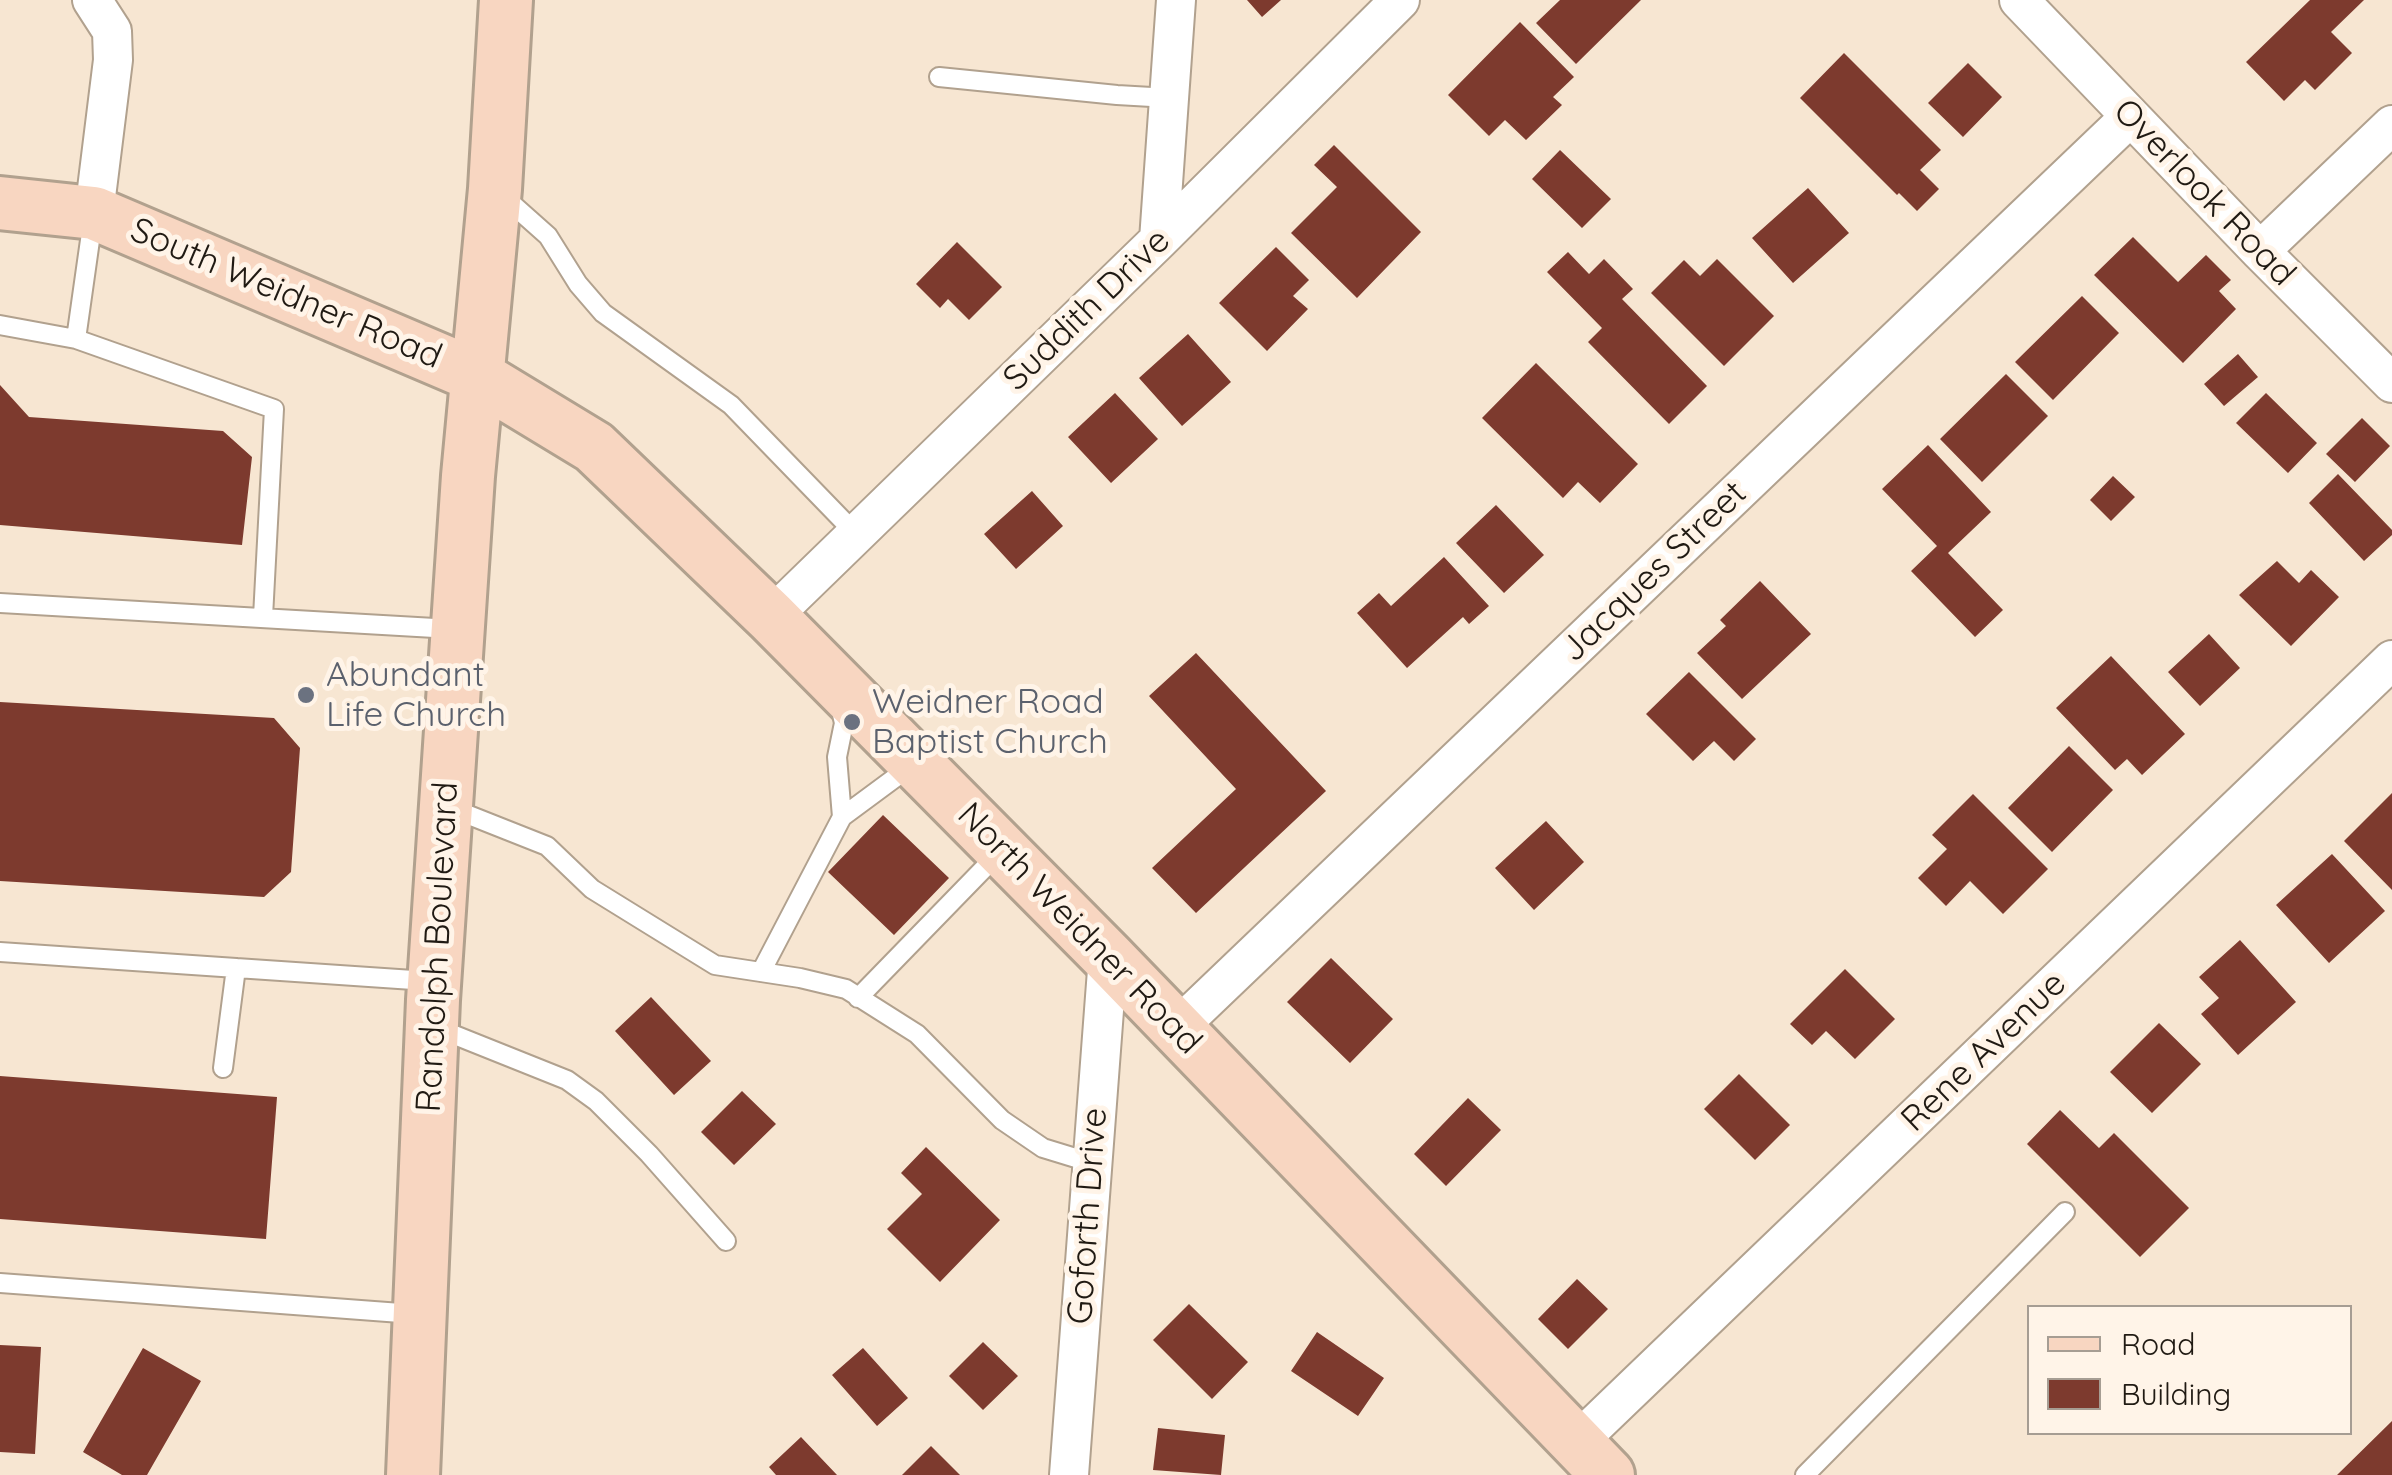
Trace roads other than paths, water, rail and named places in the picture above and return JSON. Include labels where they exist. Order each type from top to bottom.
[{"type":"main road","name":"Randolph Boulevard","points":[[413,1475],[433,1004],[457,629],[495,189],[506,0]]},
{"type":"main road","name":"South Weidner Road","points":[[0,203],[94,213],[477,376]]},
{"type":"main road","name":"North Weidner Road","points":[[477,376],[594,446],[771,617],[1108,957],[1592,1459]]},
{"type":"street","name":"South Weidner Road","points":[[92,0],[112,31],[113,60],[94,213]]},
{"type":"street","points":[[1159,240],[1176,0]]},
{"type":"street","name":"Suddith Drive","points":[[771,617],[1400,0]]},
{"type":"street","name":"Overlook Road","points":[[2019,0],[2392,383]]},
{"type":"street","name":"Jacques Street","points":[[1177,1028],[2130,117]]},
{"type":"street","points":[[2260,251],[2392,125]]},
{"type":"street","name":"Rene Avenue","points":[[1592,1459],[2392,660]]},
{"type":"street","name":"Goforth Drive","points":[[1069,1475],[1108,957]]},
{"type":"lane","points":[[939,77],[1169,98]]},
{"type":"lane","points":[[495,189],[548,236],[578,284],[603,313],[731,406],[856,534]]},
{"type":"lane","points":[[76,339],[94,213]]},
{"type":"lane","points":[[0,326],[76,339],[274,409],[263,617]]},
{"type":"lane","points":[[0,602],[457,629]]},
{"type":"lane","points":[[834,682],[844,722],[837,757],[842,817]]},
{"type":"lane","points":[[761,972],[842,817],[915,762]]},
{"type":"lane","points":[[446,806],[547,846],[592,889],[715,965],[846,989],[918,1034],[1002,1120],[1043,1148],[1092,1163]]},
{"type":"lane","points":[[858,998],[1002,850]]},
{"type":"lane","points":[[0,952],[236,968],[433,1004],[567,1080],[596,1102],[650,1154],[726,1241]]},
{"type":"lane","points":[[223,1068],[236,968]]},
{"type":"lane","points":[[1805,1475],[2064,1212]]},
{"type":"lane","points":[[0,1283],[420,1314]]},
{"type":"place","name":"Abundant Life Church","points":[[306,695]]},
{"type":"place","name":"Weidner Road Baptist Church","points":[[852,722]]}]
